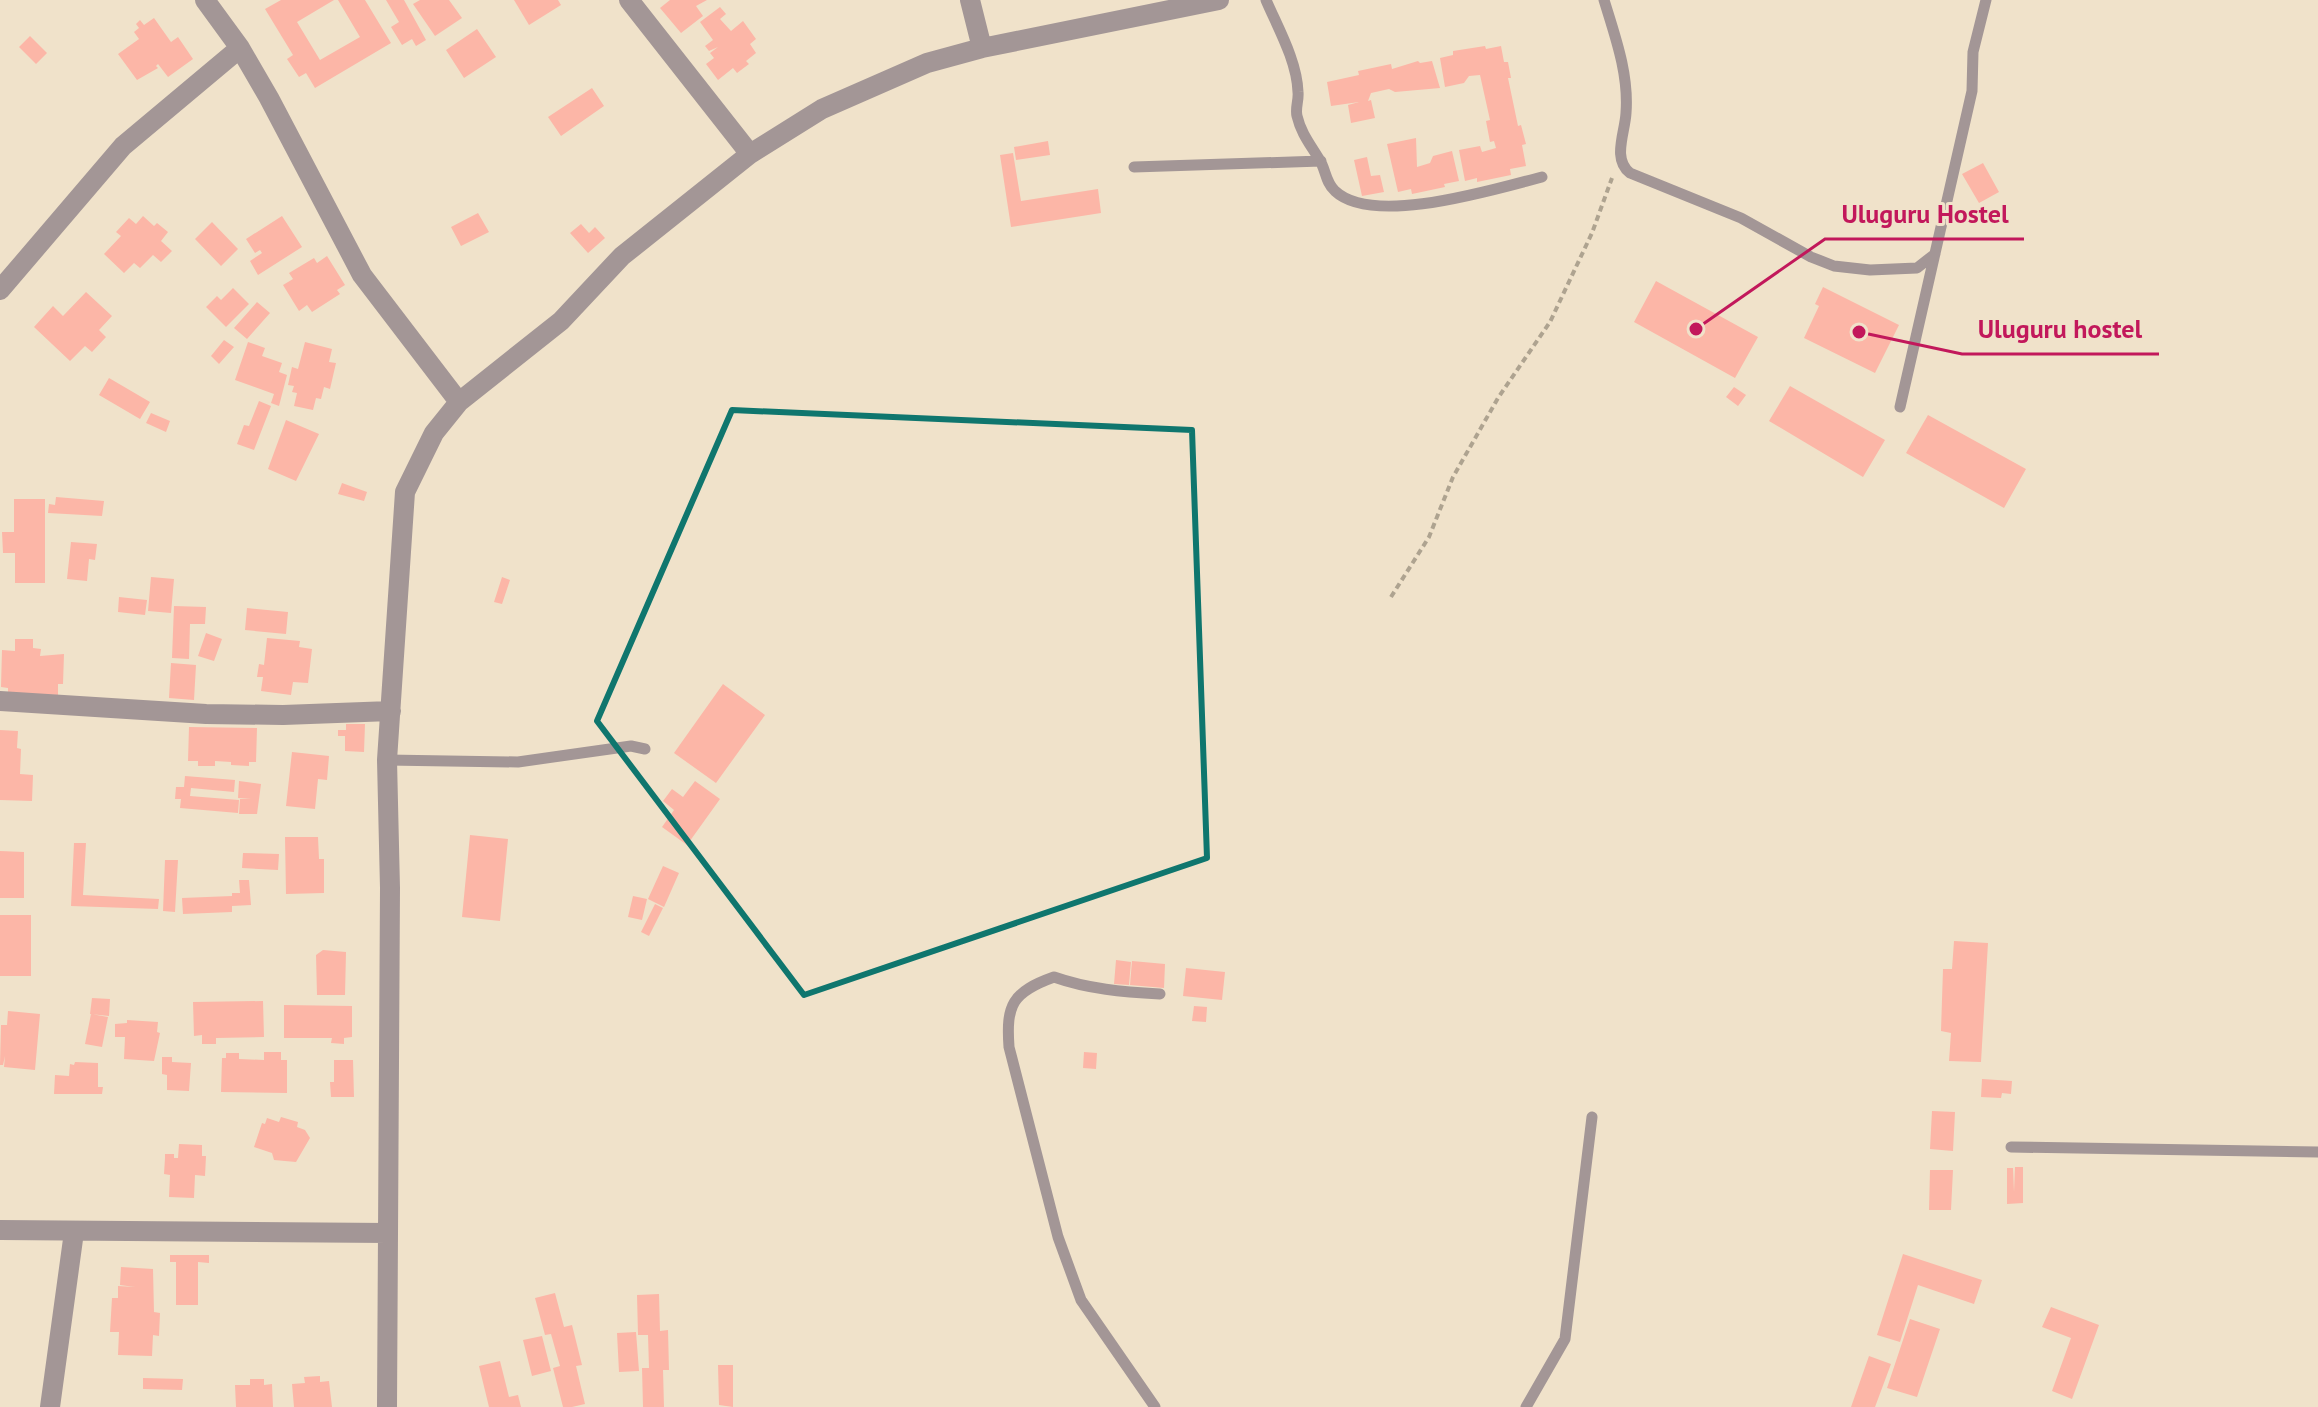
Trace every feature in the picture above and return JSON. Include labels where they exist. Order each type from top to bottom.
[{"type":"street","points":[[205,0],[240,48],[362,275],[459,402]]},
{"type":"street","points":[[629,0],[750,154]]},
{"type":"street","points":[[970,0],[982,48]]},
{"type":"street","points":[[387,1407],[390,888],[387,760],[405,492],[434,433],[459,402],[561,321],[622,256],[750,154],[822,109],[927,63],[982,48],[1219,0]]},
{"type":"street","points":[[0,290],[123,146],[240,48]]},
{"type":"street","points":[[0,701],[206,714],[391,711]]},
{"type":"street","points":[[0,1230],[388,1233]]},
{"type":"street","points":[[50,1407],[74,1232]]},
{"type":"lane","points":[[1266,0],[1291,60],[1299,92],[1295,112],[1301,130],[1321,161],[1324,174],[1335,192],[1366,205],[1411,205],[1474,194],[1542,177]]},
{"type":"lane","points":[[1604,0],[1626,90],[1620,157],[1625,170],[1644,181],[1741,218],[1834,266],[1870,270],[1917,268],[1935,254]]},
{"type":"lane","points":[[1900,407],[1972,91],[1973,52],[1986,0]]},
{"type":"lane","points":[[1134,167],[1321,161]]},
{"type":"lane","points":[[387,760],[518,762],[631,746],[645,749]]},
{"type":"lane","points":[[1155,1407],[1081,1300],[1058,1237],[1009,1047],[1008,1026],[1009,1009],[1016,996],[1054,977],[1104,989],[1160,994]]},
{"type":"lane","points":[[1526,1407],[1565,1339],[1592,1117]]},
{"type":"lane","points":[[2011,1147],[2318,1152]]},
{"type":"path","points":[[1391,597],[1429,537],[1453,477],[1498,398],[1550,322],[1592,233],[1620,157]]},
{"type":"highlighted area","points":[[732,410],[1192,430],[1207,858],[804,995],[597,721]]},
{"type":"building","points":[[281,0],[334,0],[297,22],[320,60],[360,37],[338,0],[365,0],[391,43],[315,88],[306,73],[299,77],[287,59],[293,55],[265,9]]},
{"type":"building","points":[[386,0],[404,0],[426,40],[416,46],[412,39],[402,45],[391,27],[399,22]]},
{"type":"building","points":[[420,0],[449,0],[462,18],[435,36],[413,4]]},
{"type":"building","points":[[514,0],[558,0],[561,5],[529,25]]},
{"type":"building","points":[[670,0],[707,0],[696,6],[703,16],[681,33],[660,8]]},
{"type":"building","points":[[720,7],[726,14],[720,19],[731,31],[743,21],[756,39],[750,44],[756,53],[746,61],[749,64],[737,73],[733,68],[718,80],[706,64],[714,58],[710,53],[718,47],[709,51],[705,46],[713,40],[700,22]]},
{"type":"building","points":[[154,18],[171,42],[178,37],[193,59],[168,77],[158,64],[158,68],[137,80],[118,54],[139,39],[134,32],[139,28],[136,24],[140,20],[144,25]]},
{"type":"building","points":[[477,29],[496,57],[464,78],[446,50]]},
{"type":"building","points":[[30,36],[47,53],[36,64],[19,47]]},
{"type":"building","points":[[1485,46],[1486,49],[1501,46],[1504,62],[1508,62],[1511,78],[1508,78],[1518,126],[1521,125],[1526,144],[1522,145],[1526,166],[1510,169],[1511,175],[1477,182],[1477,178],[1465,181],[1459,150],[1480,146],[1482,152],[1496,148],[1494,141],[1490,142],[1486,121],[1490,120],[1480,75],[1469,76],[1464,83],[1445,87],[1440,58],[1453,55],[1453,51]]},
{"type":"building","points":[[1418,61],[1432,61],[1440,88],[1395,92],[1389,89],[1371,93],[1368,101],[1371,100],[1375,118],[1351,123],[1348,105],[1359,102],[1331,106],[1327,82],[1359,75],[1358,71],[1391,64],[1392,69]]},
{"type":"building","points":[[592,88],[604,106],[561,136],[548,117]]},
{"type":"building","points":[[1416,138],[1417,167],[1430,163],[1433,156],[1452,151],[1459,181],[1412,194],[1411,189],[1398,192],[1387,144]]},
{"type":"building","points":[[1048,141],[1050,155],[1016,160],[1014,147]]},
{"type":"building","points":[[1013,153],[1021,201],[1098,189],[1101,213],[1011,227],[1000,155]]},
{"type":"building","points":[[1367,157],[1371,176],[1380,175],[1384,192],[1362,196],[1354,160]]},
{"type":"building","points":[[1983,163],[1999,192],[1979,203],[1962,174]]},
{"type":"building","points":[[478,213],[489,232],[461,246],[451,227]]},
{"type":"building","points":[[143,216],[154,226],[157,223],[168,232],[161,241],[172,251],[161,262],[153,255],[140,268],[134,263],[124,273],[104,254],[121,236],[116,232],[129,218],[136,224]]},
{"type":"building","points":[[282,216],[302,247],[258,275],[250,261],[262,253],[260,250],[255,253],[246,239]]},
{"type":"building","points":[[212,222],[238,249],[221,266],[195,239]]},
{"type":"building","points":[[581,224],[589,233],[595,227],[605,238],[588,253],[570,233]]},
{"type":"building","points":[[327,256],[345,285],[337,290],[340,294],[312,312],[307,305],[299,311],[283,285],[293,279],[289,273],[314,258],[317,263]]},
{"type":"building","points":[[1656,281],[1758,337],[1735,378],[1634,322]]},
{"type":"building","points":[[1823,287],[1899,325],[1875,373],[1804,338],[1819,306],[1815,304]]},
{"type":"building","points":[[233,288],[249,304],[226,327],[206,307],[217,296],[221,300]]},
{"type":"building","points":[[86,292],[112,316],[99,330],[106,337],[92,352],[85,346],[70,361],[34,327],[53,306],[63,316]]},
{"type":"building","points":[[257,302],[270,313],[247,339],[234,328]]},
{"type":"building","points":[[224,340],[234,347],[219,364],[211,356]]},
{"type":"building","points":[[248,342],[265,348],[262,356],[282,363],[279,372],[287,375],[279,406],[271,403],[274,394],[235,380]]},
{"type":"building","points":[[305,342],[332,349],[329,362],[336,363],[330,389],[324,387],[321,399],[316,398],[313,410],[294,406],[297,393],[292,392],[294,386],[288,385],[292,367],[298,369]]},
{"type":"building","points":[[109,378],[150,402],[140,419],[99,395]]},
{"type":"building","points":[[1790,386],[1885,440],[1863,477],[1769,421]]},
{"type":"building","points":[[1734,387],[1746,395],[1738,406],[1726,397]]},
{"type":"building","points":[[259,401],[271,406],[254,450],[237,444],[244,425],[249,426]]},
{"type":"building","points":[[151,413],[170,421],[166,432],[146,423]]},
{"type":"building","points":[[1928,415],[2026,469],[2004,508],[1906,453]]},
{"type":"building","points":[[286,420],[319,434],[296,481],[268,469]]},
{"type":"building","points":[[342,483],[367,492],[364,501],[338,494]]},
{"type":"building","points":[[56,497],[104,501],[102,516],[48,513],[49,504],[55,505]]},
{"type":"building","points":[[14,499],[45,499],[45,583],[15,583],[15,553],[3,553],[2,532],[14,532]]},
{"type":"building","points":[[71,542],[97,544],[95,560],[89,559],[87,581],[67,579]]},
{"type":"building","points":[[151,577],[174,579],[171,613],[148,611]]},
{"type":"building","points":[[502,577],[510,580],[502,604],[494,602]]},
{"type":"building","points":[[119,597],[147,600],[145,615],[118,612]]},
{"type":"building","points":[[174,606],[206,607],[205,624],[190,624],[189,659],[172,658]]},
{"type":"building","points":[[247,608],[288,612],[286,634],[245,630]]},
{"type":"building","points":[[206,633],[222,639],[214,661],[198,656]]},
{"type":"building","points":[[267,638],[300,641],[299,647],[312,649],[308,683],[293,682],[291,695],[261,691],[263,677],[257,677],[259,664],[264,665]]},
{"type":"building","points":[[15,639],[33,639],[33,648],[41,649],[40,656],[64,654],[63,684],[58,684],[58,695],[8,693],[8,688],[1,687],[2,650],[15,651]]},
{"type":"building","points":[[171,663],[196,665],[194,700],[169,698]]},
{"type":"building","points":[[723,684],[765,715],[716,783],[674,753]]},
{"type":"building","points":[[346,724],[365,724],[364,752],[345,751],[345,736],[338,736],[338,730],[346,730]]},
{"type":"building","points":[[189,727],[257,728],[256,762],[249,762],[249,766],[215,761],[215,766],[198,766],[198,761],[188,761]]},
{"type":"building","points":[[0,730],[18,731],[20,774],[33,775],[32,801],[0,800]]},
{"type":"building","points":[[292,752],[329,756],[327,780],[318,779],[315,809],[286,806]]},
{"type":"building","points":[[185,776],[235,780],[234,792],[191,788],[190,796],[239,800],[238,813],[180,808],[181,799],[175,799],[176,787],[184,787]]},
{"type":"building","points":[[239,781],[261,784],[257,814],[239,814],[240,799],[251,799],[238,798]]},
{"type":"building","points":[[695,781],[720,799],[687,845],[662,827],[674,810],[663,801],[672,789],[683,797]]},
{"type":"building","points":[[470,835],[508,839],[500,921],[462,917]]},
{"type":"building","points":[[285,837],[318,837],[319,859],[324,859],[324,893],[286,894]]},
{"type":"building","points":[[74,843],[86,843],[83,895],[159,899],[158,909],[71,906]]},
{"type":"building","points":[[0,851],[24,852],[24,898],[0,898]]},
{"type":"building","points":[[243,853],[279,854],[278,870],[242,868]]},
{"type":"building","points":[[165,860],[178,860],[175,912],[163,911]]},
{"type":"building","points":[[663,866],[679,873],[664,907],[648,899]]},
{"type":"building","points":[[239,880],[249,880],[251,905],[232,906],[232,912],[183,914],[182,898],[232,896],[232,893],[240,893]]},
{"type":"building","points":[[633,896],[647,899],[642,920],[628,917]]},
{"type":"building","points":[[655,904],[663,908],[649,936],[641,932]]},
{"type":"building","points":[[0,915],[31,915],[31,976],[0,976]]},
{"type":"building","points":[[1954,941],[1988,943],[1981,1062],[1949,1061],[1951,1033],[1941,1031],[1943,969],[1952,969]]},
{"type":"building","points":[[323,950],[346,952],[345,995],[317,995],[316,955]]},
{"type":"building","points":[[1116,960],[1131,962],[1129,985],[1114,984]]},
{"type":"building","points":[[1132,961],[1165,964],[1164,988],[1130,985]]},
{"type":"building","points":[[1186,968],[1225,972],[1222,1000],[1183,996]]},
{"type":"building","points":[[92,998],[110,999],[109,1016],[90,1014]]},
{"type":"building","points":[[263,1001],[264,1037],[216,1038],[216,1044],[202,1044],[202,1035],[194,1036],[193,1002]]},
{"type":"building","points":[[284,1005],[352,1006],[352,1037],[344,1038],[344,1044],[331,1043],[332,1038],[284,1038]]},
{"type":"building","points":[[1194,1006],[1207,1007],[1206,1022],[1192,1021]]},
{"type":"building","points":[[8,1011],[40,1014],[35,1070],[4,1067],[5,1056],[3,1065],[0,1065],[1,1025],[7,1025]]},
{"type":"building","points":[[91,1014],[108,1017],[102,1047],[85,1044]]},
{"type":"building","points":[[127,1020],[158,1022],[157,1032],[160,1033],[154,1061],[124,1059],[125,1037],[115,1037],[115,1024],[127,1023]]},
{"type":"building","points":[[264,1052],[281,1052],[281,1060],[287,1060],[287,1093],[221,1092],[222,1058],[226,1058],[226,1053],[239,1053],[239,1059],[264,1060]]},
{"type":"building","points":[[1084,1052],[1097,1053],[1096,1069],[1083,1068]]},
{"type":"building","points":[[162,1057],[172,1057],[172,1062],[191,1063],[189,1091],[167,1090],[167,1075],[162,1074]]},
{"type":"building","points":[[334,1060],[353,1060],[354,1097],[331,1097]]},
{"type":"building","points":[[75,1062],[98,1063],[98,1087],[103,1087],[102,1094],[54,1094],[55,1075],[69,1076],[70,1064],[74,1065]]},
{"type":"building","points":[[1982,1079],[2012,1081],[2011,1094],[2002,1093],[2001,1098],[1981,1097]]},
{"type":"building","points":[[1932,1111],[1955,1112],[1953,1151],[1930,1149]]},
{"type":"building","points":[[281,1117],[298,1122],[297,1127],[305,1130],[310,1138],[296,1162],[274,1160],[272,1153],[254,1147],[262,1123],[265,1124],[267,1118],[279,1122]]},
{"type":"building","points":[[179,1144],[202,1145],[202,1156],[206,1156],[205,1176],[195,1175],[194,1198],[169,1197],[170,1175],[164,1174],[165,1154],[174,1154],[174,1158],[178,1158]]},
{"type":"building","points":[[2015,1167],[2023,1167],[2023,1203],[2007,1204],[2007,1168],[2013,1168],[2014,1192]]},
{"type":"building","points":[[1930,1170],[1953,1170],[1951,1210],[1929,1210]]},
{"type":"building","points":[[1903,1254],[1982,1280],[1974,1304],[1918,1285],[1900,1342],[1877,1335]]},
{"type":"building","points":[[170,1255],[209,1255],[209,1263],[198,1262],[198,1305],[176,1305],[176,1262],[170,1262]]},
{"type":"building","points":[[121,1267],[153,1269],[154,1312],[160,1313],[159,1336],[153,1335],[152,1356],[118,1355],[119,1332],[110,1332],[112,1298],[118,1298],[118,1286],[135,1287],[120,1285]]},
{"type":"building","points":[[555,1293],[564,1327],[572,1325],[582,1365],[576,1366],[585,1404],[572,1407],[563,1407],[553,1368],[560,1366],[551,1334],[545,1335],[535,1298]]},
{"type":"building","points":[[659,1294],[660,1331],[668,1330],[669,1370],[663,1370],[664,1407],[643,1407],[642,1368],[649,1368],[648,1335],[638,1335],[637,1295]]},
{"type":"building","points":[[2051,1307],[2099,1325],[2072,1399],[2052,1391],[2071,1338],[2042,1327]]},
{"type":"building","points":[[1910,1319],[1940,1329],[1917,1397],[1887,1388]]},
{"type":"building","points":[[636,1332],[639,1371],[619,1372],[617,1333]]},
{"type":"building","points":[[542,1336],[551,1371],[532,1376],[523,1340]]},
{"type":"building","points":[[1869,1356],[1891,1364],[1875,1407],[1851,1407]]},
{"type":"building","points":[[500,1361],[509,1397],[518,1395],[521,1407],[489,1407],[479,1366]]},
{"type":"building","points":[[718,1365],[733,1365],[733,1407],[719,1405]]},
{"type":"building","points":[[320,1376],[320,1382],[329,1381],[332,1407],[294,1407],[292,1384],[305,1383],[304,1377]]},
{"type":"building","points":[[143,1378],[183,1379],[182,1390],[143,1389]]},
{"type":"building","points":[[250,1379],[264,1379],[264,1385],[272,1384],[273,1407],[236,1407],[235,1385],[250,1385]]},
{"type":"place","name":"Uluguru Hostel","points":[[1696,329]]},
{"type":"place","name":"Uluguru hostel","points":[[1859,332]]}]
